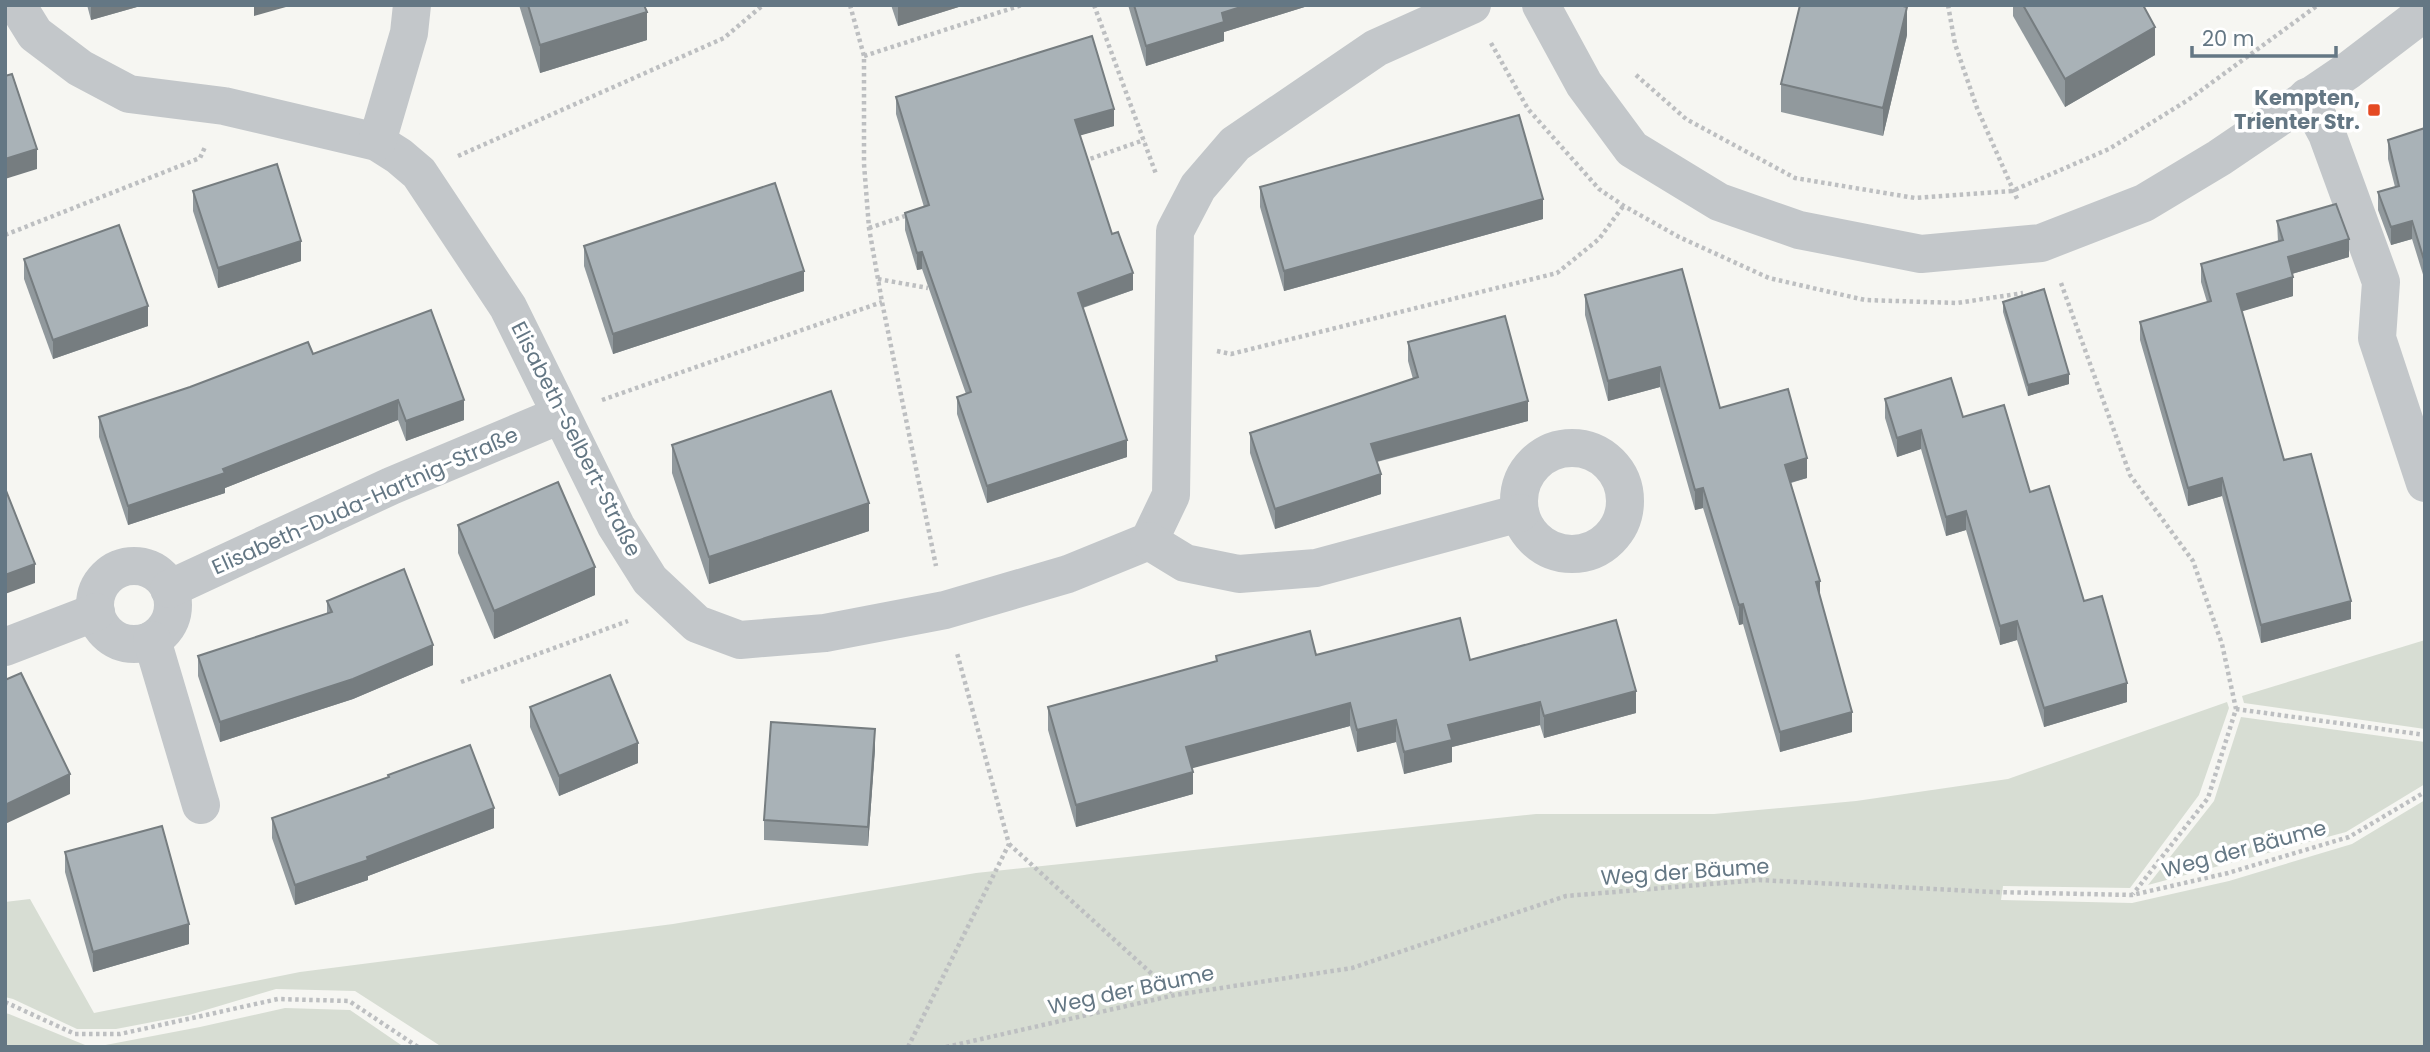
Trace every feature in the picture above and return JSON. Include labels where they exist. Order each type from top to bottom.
[{"type":"street","name":"Elisabeth-Selbert-Straße","points":[[17,5],[35,34],[80,68],[129,94],[224,106],[377,142],[419,173],[508,307],[616,526],[650,580],[697,624],[740,640],[825,633],[945,610],[1068,574],[1149,541]]},
{"type":"street","points":[[377,142],[409,33],[412,5]]},
{"type":"street","points":[[1541,5],[1584,84],[1632,149],[1720,202],[1799,230],[1921,254],[2041,243],[2144,203],[2219,158],[2349,70],[2425,12]]},
{"type":"street","points":[[1471,6],[1376,48],[1236,144],[1198,187],[1175,231],[1171,495],[1149,541],[1185,563],[1239,574],[1316,568],[1520,513]]},
{"type":"street","points":[[2307,97],[2327,134],[2381,282],[2377,338],[2425,483]]},
{"type":"street","name":"Elisabeth-Duda-Hartnig-Straße","points":[[169,589],[391,486],[560,415]]},
{"type":"street","points":[[127,567],[152,570],[163,578],[169,589],[173,612],[162,633],[152,640],[141,644],[117,640],[107,633],[100,623],[96,612],[98,591],[115,571],[127,567]]},
{"type":"street","points":[[5,647],[96,612]]},
{"type":"street","points":[[152,640],[201,805]]},
{"type":"path","points":[[419,173],[724,38],[763,5]]},
{"type":"path","points":[[850,5],[864,56],[864,164],[869,228],[882,302],[945,610],[1009,844],[1175,995]]},
{"type":"path","points":[[864,56],[1022,5]]},
{"type":"path","points":[[1094,5],[1175,231]]},
{"type":"path","points":[[1948,5],[1955,44],[1977,108],[2012,191],[2063,286],[2130,475],[2193,561],[2222,643],[2236,709],[2208,798],[2132,895]]},
{"type":"path","points":[[1631,71],[1686,119],[1795,178],[1915,198],[2012,191],[2109,149],[2188,100],[2318,5]]},
{"type":"path","points":[[1471,6],[1528,109],[1590,179],[1624,206],[1679,237],[1769,278],[1865,300],[1957,303],[2036,290]]},
{"type":"path","points":[[5,235],[200,158],[224,106]]},
{"type":"path","points":[[1074,165],[1144,140]]},
{"type":"path","points":[[869,228],[913,213]]},
{"type":"path","points":[[1173,341],[1231,354],[1557,273],[1599,239]]},
{"type":"path","points":[[878,279],[928,288]]},
{"type":"path","points":[[2050,288],[2063,286],[2074,280]]},
{"type":"path","points":[[560,415],[882,302]]},
{"type":"path","points":[[461,682],[675,604]]},
{"type":"path","points":[[2236,709],[2425,735]]},
{"type":"path","name":"Weg der Bäume","points":[[946,1047],[1175,995],[1352,968],[1566,896],[1759,880],[1993,892],[2132,895],[2228,873],[2349,838],[2425,792]]},
{"type":"path","points":[[908,1047],[1009,844]]},
{"type":"path","points":[[5,1002],[75,1034],[120,1034],[278,999],[349,1000],[418,1047]]},
{"type":"shaded area","points":[[2425,640],[2425,729],[2244,703],[2242,696]]},
{"type":"shaded area","points":[[2227,702],[2229,708],[2199,795],[2130,888],[2003,886],[2001,900],[2132,903],[2229,881],[2352,844],[2425,800],[2425,1047],[442,1047],[355,991],[276,989],[189,1015],[116,1029],[77,1029],[5,997],[5,902],[30,899],[94,1013],[300,972],[673,924],[976,873],[1536,814],[1714,814],[1856,801],[2008,779]]},
{"type":"shaded area","points":[[2241,717],[2425,742],[2425,784],[2346,832],[2148,885],[2214,801]]},
{"type":"shaded area","points":[[285,1008],[350,1010],[404,1047],[95,1047],[200,1027]]},
{"type":"shaded area","points":[[5,1013],[9,1014],[90,1047],[5,1047]]},
{"type":"building","points":[[528,5],[644,5],[647,12],[540,45]]},
{"type":"building","points":[[1134,5],[1247,5],[1222,13],[1224,22],[1146,46]]},
{"type":"building","points":[[1800,5],[1907,7],[1883,108],[1781,84]]},
{"type":"building","points":[[2023,5],[2143,5],[2155,27],[2065,79]]},
{"type":"building","points":[[1092,36],[1114,109],[1075,120],[1112,234],[1118,232],[1133,273],[1078,293],[1127,440],[987,486],[957,397],[971,392],[922,252],[917,253],[905,213],[929,205],[896,97]]},
{"type":"building","points":[[12,74],[37,149],[5,159],[5,76]]},
{"type":"building","points":[[1519,115],[1543,199],[1284,271],[1260,187]]},
{"type":"building","points":[[2425,128],[2425,263],[2412,221],[2391,227],[2378,192],[2399,186],[2388,140]]},
{"type":"building","points":[[277,164],[301,241],[218,268],[193,191]]},
{"type":"building","points":[[775,183],[804,271],[613,334],[584,246]]},
{"type":"building","points":[[2336,204],[2349,239],[2288,257],[2293,277],[2237,294],[2284,460],[2311,454],[2351,601],[2261,625],[2222,478],[2188,488],[2140,322],[2211,301],[2201,264],[2283,240],[2277,221]]},
{"type":"building","points":[[119,225],[148,306],[53,340],[24,259]]},
{"type":"building","points":[[1682,269],[1720,408],[1788,389],[1807,458],[1785,465],[1820,581],[1816,582],[1852,712],[1780,732],[1743,604],[1739,605],[1703,488],[1695,490],[1660,367],[1608,381],[1585,295]]},
{"type":"building","points":[[2044,289],[2069,374],[2028,385],[2003,302]]},
{"type":"building","points":[[431,310],[464,400],[406,421],[398,400],[223,469],[225,473],[128,506],[99,417],[190,387],[308,342],[313,354]]},
{"type":"building","points":[[1505,316],[1528,401],[1371,444],[1381,474],[1275,509],[1250,433],[1418,377],[1408,342]]},
{"type":"building","points":[[1951,378],[1963,417],[2004,405],[2030,492],[2049,486],[2084,601],[2102,596],[2127,683],[2044,708],[2017,621],[2000,626],[1966,511],[1946,517],[1921,430],[1897,438],[1885,399]]},
{"type":"building","points":[[831,391],[869,503],[709,557],[672,445]]},
{"type":"building","points":[[558,482],[595,567],[494,611],[458,525]]},
{"type":"building","points":[[5,488],[35,564],[5,575]]},
{"type":"building","points":[[404,569],[433,645],[353,679],[220,722],[198,656],[332,612],[327,601]]},
{"type":"building","points":[[1460,618],[1470,660],[1616,620],[1636,691],[1544,716],[1540,702],[1448,725],[1452,740],[1404,752],[1396,720],[1357,730],[1350,703],[1186,747],[1193,772],[1076,805],[1048,707],[1217,661],[1216,656],[1310,631],[1316,655]]},
{"type":"building","points":[[21,673],[70,774],[5,805],[5,680]]},
{"type":"building","points":[[610,675],[638,743],[559,776],[530,707]]},
{"type":"building","points":[[771,722],[875,729],[868,827],[764,820]]},
{"type":"building","points":[[470,745],[494,808],[367,857],[368,860],[295,885],[272,818]]},
{"type":"building","points":[[162,826],[189,924],[93,952],[65,852]]},
{"type":"place","name":"Kempten, Trienter Str.","points":[[2374,110]]}]
